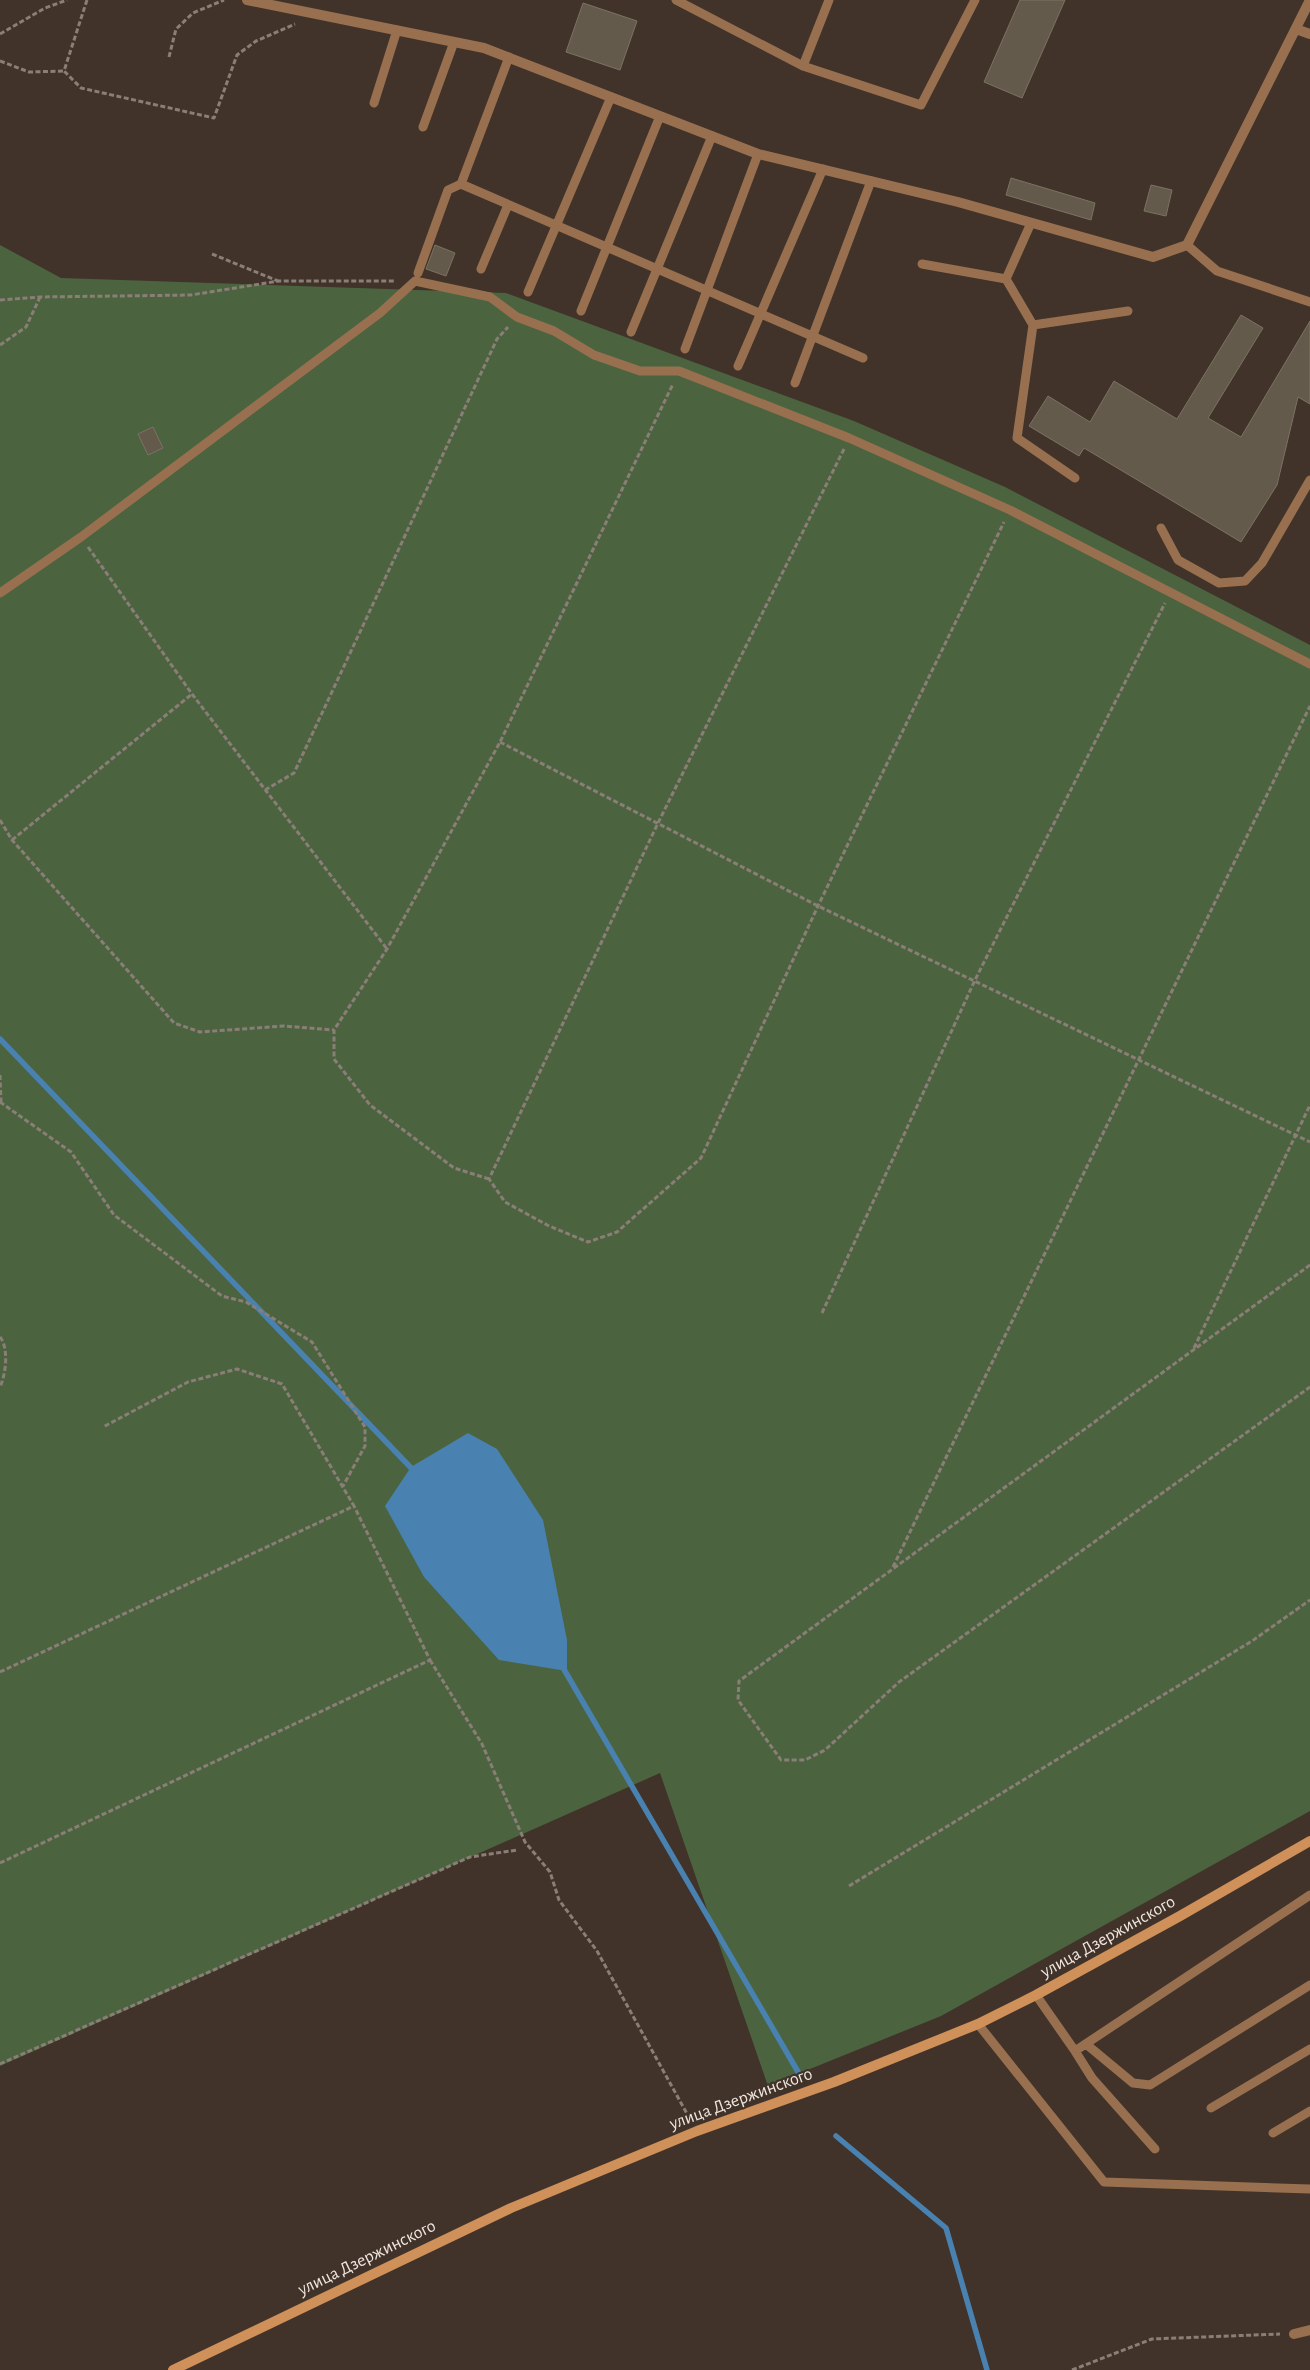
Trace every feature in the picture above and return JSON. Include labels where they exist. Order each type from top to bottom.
[{"type":"street","points":[[248,0],[484,48],[758,154],[871,181],[1153,257],[1187,245],[1310,0]]},
{"type":"street","points":[[1296,29],[1310,34]]},
{"type":"street","name":"улица Дзержинского","points":[[174,2370],[511,2208],[697,2131],[834,2082],[978,2024],[1036,1995],[1310,1841]]},
{"type":"street","points":[[1294,2334],[1310,2330]]},
{"type":"lane","points":[[676,0],[803,66],[921,105],[974,0]]},
{"type":"lane","points":[[803,66],[829,0]]},
{"type":"lane","points":[[374,103],[397,30]]},
{"type":"lane","points":[[424,127],[454,42]]},
{"type":"lane","points":[[0,593],[81,537],[380,313],[416,277],[448,190],[461,184],[509,57]]},
{"type":"lane","points":[[528,292],[611,97]]},
{"type":"lane","points":[[581,311],[660,116]]},
{"type":"lane","points":[[631,332],[712,136]]},
{"type":"lane","points":[[685,349],[758,154]]},
{"type":"lane","points":[[738,366],[822,169]]},
{"type":"lane","points":[[795,383],[871,181]]},
{"type":"lane","points":[[461,184],[863,358]]},
{"type":"lane","points":[[481,269],[508,205]]},
{"type":"lane","points":[[1006,278],[1031,223]]},
{"type":"lane","points":[[1187,245],[1217,271],[1310,302]]},
{"type":"lane","points":[[922,264],[1006,278]]},
{"type":"lane","points":[[416,277],[490,297],[517,317],[554,331],[594,355],[640,371],[679,371],[849,438],[1010,510],[1310,664]]},
{"type":"lane","points":[[1006,278],[1033,326],[1017,438],[1076,478]]},
{"type":"lane","points":[[1033,326],[1128,311]]},
{"type":"lane","points":[[1161,528],[1178,560],[1219,583],[1244,581],[1262,562],[1310,480]]},
{"type":"lane","points":[[1075,2052],[1310,1895]]},
{"type":"lane","points":[[1086,2044],[1133,2083],[1150,2085],[1310,1985]]},
{"type":"lane","points":[[1036,1995],[1092,2078],[1155,2149]]},
{"type":"lane","points":[[978,2024],[1104,2182],[1310,2189]]},
{"type":"lane","points":[[1211,2108],[1310,2049]]},
{"type":"lane","points":[[1273,2133],[1310,2111]]},
{"type":"path","points":[[0,34],[45,8],[67,0]]},
{"type":"path","points":[[64,71],[87,0]]},
{"type":"path","points":[[169,57],[176,29],[193,13],[224,0]]},
{"type":"path","points":[[0,62],[29,72],[64,71],[81,88],[214,118],[237,55],[256,41],[289,27],[313,13]]},
{"type":"path","points":[[212,254],[279,281]]},
{"type":"path","points":[[0,300],[40,297],[191,295],[279,281],[416,277]]},
{"type":"path","points":[[0,345],[26,327],[40,297]]},
{"type":"path","points":[[265,790],[294,773],[497,339],[517,317]]},
{"type":"path","points":[[679,371],[500,742],[387,949],[334,1030],[334,1059],[370,1105],[454,1168],[490,1178],[505,1202],[549,1226],[588,1242],[617,1232],[701,1158],[818,906],[1010,510]]},
{"type":"path","points":[[490,1178],[658,823],[849,438]]},
{"type":"path","points":[[81,537],[192,694],[387,949]]},
{"type":"path","points":[[822,1313],[975,980],[1171,592]]},
{"type":"path","points":[[12,840],[192,694]]},
{"type":"path","points":[[892,1569],[1310,706]]},
{"type":"path","points":[[500,742],[818,906],[1310,1142]]},
{"type":"path","points":[[0,820],[12,840],[174,1023],[200,1032],[284,1026],[334,1030]]},
{"type":"path","points":[[0,1076],[0,1102],[71,1152],[114,1215],[222,1296],[246,1302],[312,1342],[365,1427],[365,1446],[343,1487]]},
{"type":"path","points":[[1193,1350],[1310,1105]]},
{"type":"path","points":[[1310,1265],[739,1681],[738,1700],[781,1760],[805,1760],[825,1750],[899,1682],[1310,1387]]},
{"type":"path","points":[[0,1337],[4,1343],[4,1378],[0,1387]]},
{"type":"path","points":[[103,1427],[188,1382],[237,1369],[282,1384],[354,1506],[430,1660],[482,1744],[526,1842],[550,1872],[559,1900],[597,1951],[697,2131]]},
{"type":"path","points":[[0,1672],[354,1506]]},
{"type":"path","points":[[849,1886],[1252,1641],[1310,1600]]},
{"type":"path","points":[[0,1863],[430,1660]]},
{"type":"path","points":[[0,2064],[470,1857],[517,1850]]},
{"type":"path","points":[[1072,2370],[1152,2339],[1294,2334]]},
{"type":"green space","points":[[0,245],[61,278],[506,293],[854,421],[1005,487],[1310,645],[1310,1811],[941,2016],[768,2086],[660,1773],[0,2066]]},
{"type":"water","points":[[468,1433],[497,1449],[543,1520],[567,1640],[567,1671],[499,1660],[424,1577],[385,1506],[411,1467]]},
{"type":"building","points":[[1020,0],[1065,0],[1022,98],[984,82]]},
{"type":"building","points":[[583,3],[637,21],[620,70],[566,52]]},
{"type":"building","points":[[1011,178],[1095,203],[1091,220],[1006,195]]},
{"type":"building","points":[[1151,185],[1172,190],[1166,216],[1144,211]]},
{"type":"building","points":[[435,245],[455,253],[446,276],[426,269]]},
{"type":"building","points":[[1241,315],[1263,328],[1208,418],[1241,437],[1310,321],[1310,404],[1298,397],[1277,485],[1241,542],[1084,448],[1079,456],[1029,426],[1048,396],[1090,422],[1114,381],[1177,419]]},
{"type":"building","points":[[153,427],[163,448],[148,455],[138,434]]},
{"type":"waterway","points":[[0,1039],[415,1472]]},
{"type":"waterway","points":[[562,1666],[801,2077]]},
{"type":"waterway","points":[[836,2136],[946,2228],[987,2370]]}]
